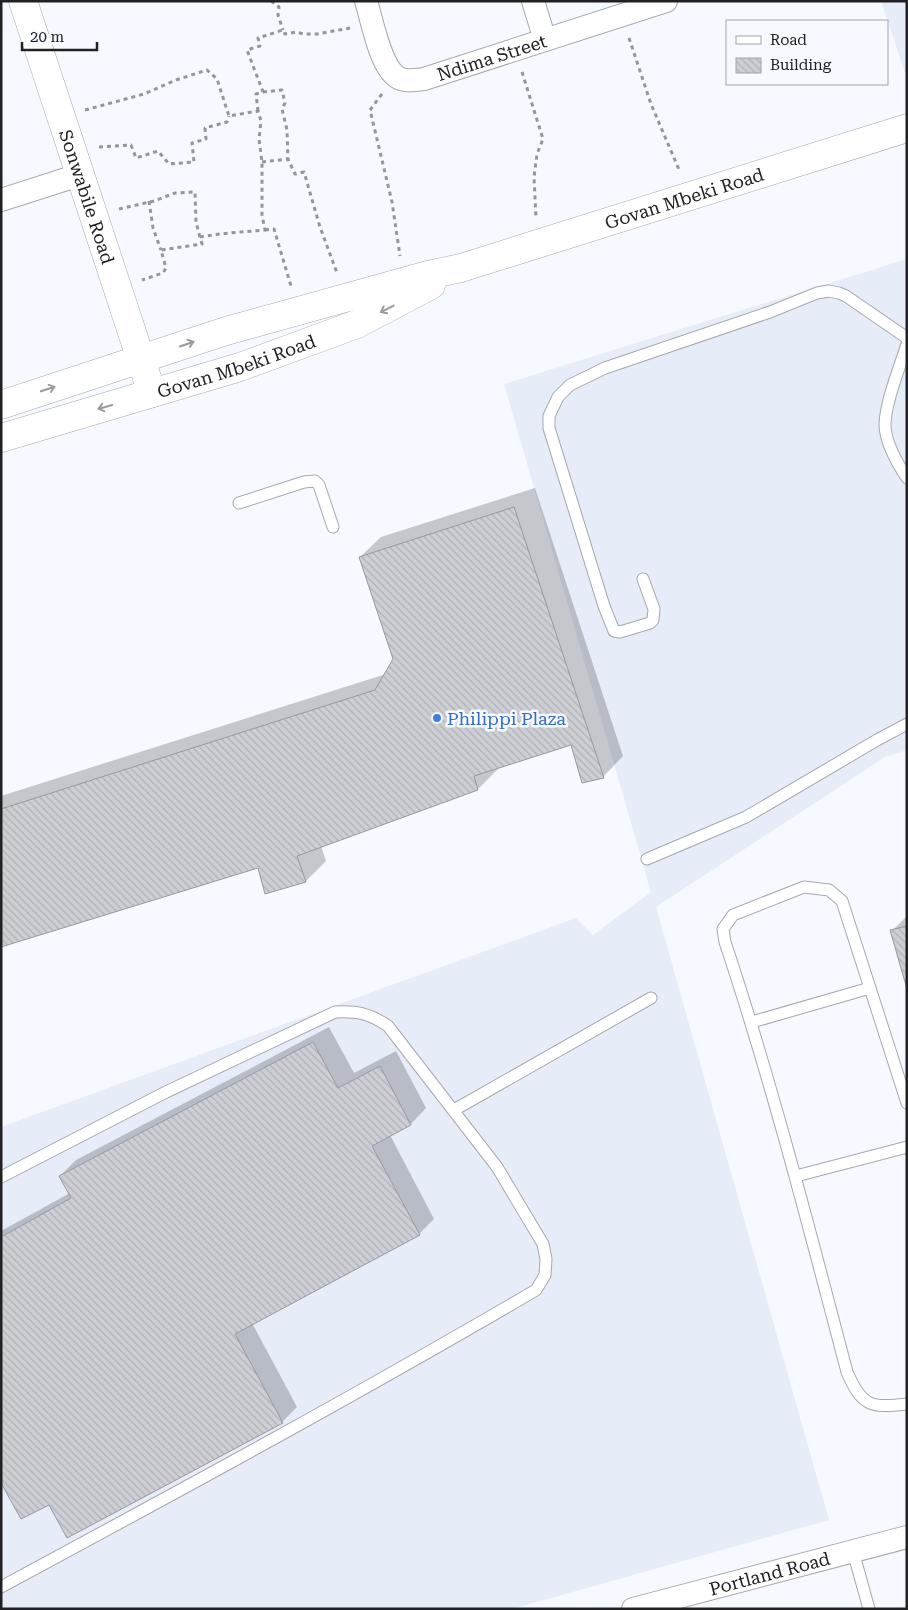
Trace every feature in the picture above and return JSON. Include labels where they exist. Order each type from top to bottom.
[{"type":"main road","name":"Sonwabile Road","points":[[23,1],[152,393]]},
{"type":"main road","name":"Govan Mbeki Road","points":[[1,404],[226,331],[404,281],[461,268],[907,128]]},
{"type":"main road","points":[[863,141],[907,141]]},
{"type":"main road","name":"Govan Mbeki Road","points":[[1,438],[240,367],[356,324],[461,268]]},
{"type":"street","points":[[366,1],[388,68],[396,76]]},
{"type":"street","points":[[532,1],[545,40]]},
{"type":"street","name":"Ndima Street","points":[[396,76],[406,80],[424,79],[666,1]]},
{"type":"street","points":[[1,200],[76,165]]},
{"type":"street","name":"Portland Road","points":[[633,1609],[907,1537]]},
{"type":"lane","points":[[642,579],[654,609],[653,620],[650,623],[635,628],[616,632],[604,606],[549,428],[549,416],[558,397],[570,385],[605,368],[829,291],[846,296],[907,338]]},
{"type":"lane","points":[[907,344],[888,405],[885,425],[897,463],[907,478]]},
{"type":"lane","points":[[239,502],[304,482],[315,481],[319,486],[333,527]]},
{"type":"lane","points":[[647,859],[746,817],[907,724]]},
{"type":"lane","points":[[907,1103],[842,901],[829,890],[804,887],[733,915],[723,929],[725,942],[752,1022],[796,1176],[848,1372],[856,1391],[867,1401],[882,1407],[907,1404]]},
{"type":"lane","points":[[752,1022],[870,988]]},
{"type":"lane","points":[[454,1110],[650,998]]},
{"type":"lane","points":[[1,1176],[166,1092],[335,1012],[355,1012],[375,1017],[388,1026],[454,1110],[497,1167],[543,1244],[546,1259],[545,1274],[536,1290],[409,1364],[1,1587]]},
{"type":"lane","points":[[796,1176],[907,1147]]},
{"type":"lane","points":[[853,1551],[869,1609]]},
{"type":"path","points":[[270,1],[279,7],[278,15],[285,34],[296,32],[317,34],[373,23]]},
{"type":"path","points":[[621,16],[651,104],[678,163],[687,197]]},
{"type":"path","points":[[263,92],[248,50],[260,46],[258,38],[283,30]]},
{"type":"path","points":[[515,50],[543,139],[537,154],[534,177],[540,244]]},
{"type":"path","points":[[61,117],[144,94],[176,80],[207,70],[217,79],[229,116],[226,122],[205,128],[206,140],[192,143],[194,162],[170,164],[158,151],[136,158],[131,145],[95,148],[76,165]]},
{"type":"path","points":[[396,76],[370,110],[392,202],[404,281]]},
{"type":"path","points":[[265,230],[262,215],[262,162],[259,139],[261,121],[256,94],[282,90],[285,103],[282,109],[287,130],[288,159],[295,174],[304,172],[344,298]]},
{"type":"path","points":[[229,116],[258,111]]},
{"type":"path","points":[[262,162],[288,159]]},
{"type":"path","points":[[93,216],[174,193],[194,192],[196,222],[202,244],[161,250]]},
{"type":"path","points":[[117,290],[163,273],[166,268],[153,228],[149,201]]},
{"type":"path","points":[[200,237],[274,229],[299,310]]},
{"type":"shaded area","points":[[881,1],[907,1],[907,76],[906,76]]},
{"type":"shaded area","points":[[907,259],[907,750],[885,757],[656,907],[829,1520],[512,1609],[1,1609],[1,1127],[576,918],[593,935],[651,892],[504,384]]},
{"type":"building","name":"Philippi Plaza","points":[[514,507],[604,778],[582,783],[571,745],[474,776],[478,790],[297,856],[306,882],[265,894],[258,868],[1,947],[1,809],[375,690],[393,659],[359,557]]},
{"type":"building","points":[[907,926],[907,989],[890,930]]},
{"type":"building","points":[[313,1042],[338,1088],[380,1066],[411,1125],[372,1146],[420,1235],[235,1334],[283,1423],[67,1538],[49,1505],[21,1519],[1,1483],[1,1237],[71,1198],[59,1176]]},
{"type":"place","name":"Philippi Plaza","points":[[437,718]]}]
